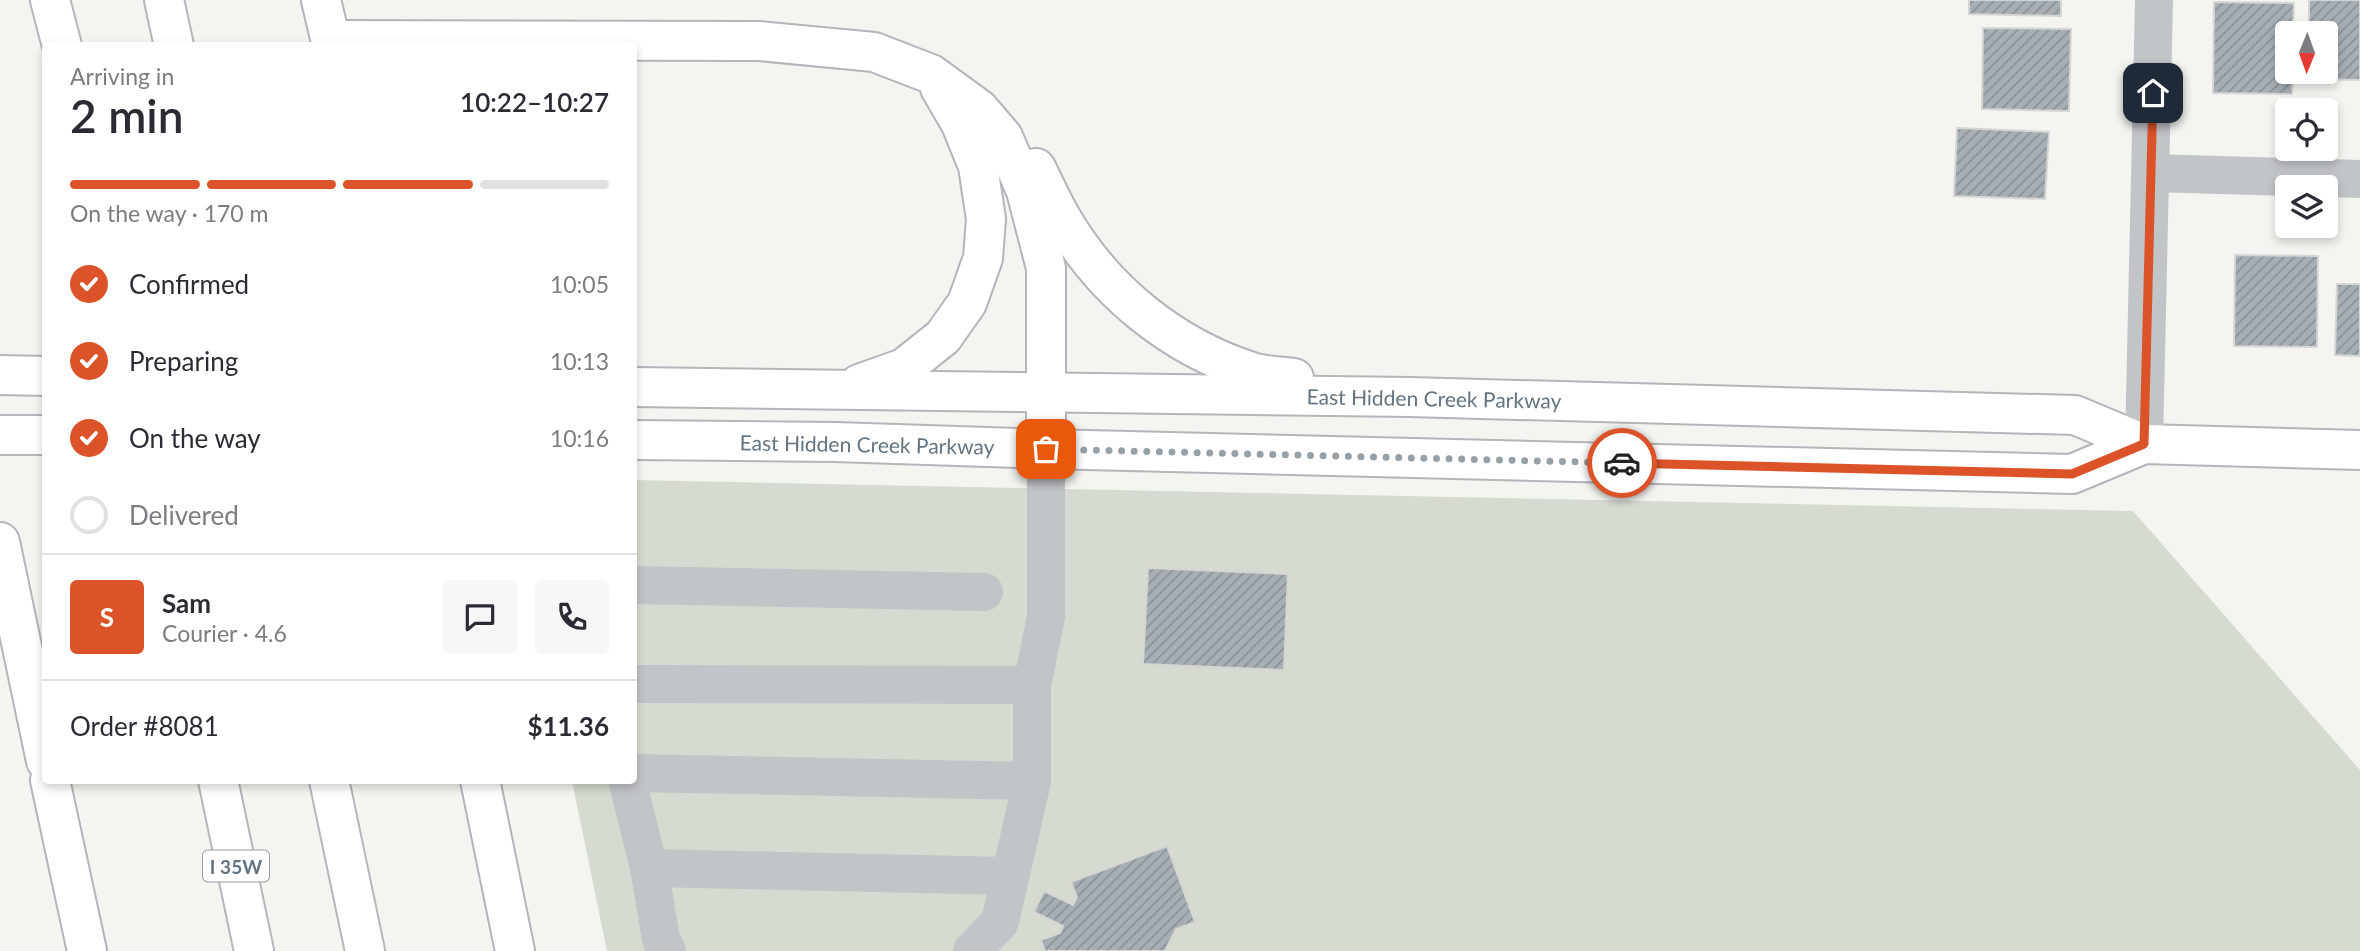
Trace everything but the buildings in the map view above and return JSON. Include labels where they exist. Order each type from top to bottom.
[{"type":"main road","points":[[51,0],[61,42]]},
{"type":"main road","points":[[164,0],[173,42]]},
{"type":"main road","points":[[321,0],[331,42]]},
{"type":"main road","points":[[545,42],[759,41],[874,51],[931,74],[979,109],[1003,137],[1027,152],[1063,221],[1106,279],[1155,324],[1195,349],[1254,373],[1410,397]]},
{"type":"main road","points":[[837,391],[904,368],[943,337],[967,303],[983,258],[986,219],[978,166],[961,124],[931,74]]},
{"type":"main road","points":[[1003,137],[1026,191],[1046,268],[1046,449]]},
{"type":"main road","points":[[0,375],[42,376]]},
{"type":"main road","name":"East Hidden Creek Parkway","points":[[637,387],[1410,397],[2075,415],[2144,444],[2360,450]]},
{"type":"main road","points":[[0,435],[42,435]]},
{"type":"main road","name":"East Hidden Creek Parkway","points":[[637,440],[835,442],[2072,474],[2144,444]]},
{"type":"main road","points":[[0,542],[12,660],[42,749]]},
{"type":"main road","points":[[51,784],[87,951]]},
{"type":"main road","name":"I 35W","points":[[219,784],[254,951]]},
{"type":"main road","points":[[330,784],[365,951]]},
{"type":"main road","points":[[481,784],[516,951]]},
{"type":"street","points":[[2144,444],[2154,0]]},
{"type":"street","points":[[2151,173],[2360,179]]},
{"type":"street","points":[[972,951],[1000,922],[1032,781],[1032,685],[1046,617],[1046,449]]},
{"type":"street","points":[[637,585],[984,592]]},
{"type":"street","points":[[637,684],[1032,685]]},
{"type":"street","points":[[637,773],[1032,781]]},
{"type":"street","points":[[628,784],[649,868],[662,939],[667,951]]},
{"type":"street","points":[[649,868],[1010,876]]},
{"type":"shaded area","points":[[637,480],[2133,511],[2360,770],[2360,951],[607,951],[573,784],[637,784]]},
{"type":"way so far","points":[[1046,449],[1622,463]]},
{"type":"route","points":[[1622,463],[2072,474],[2144,444],[2153,93]]}]
